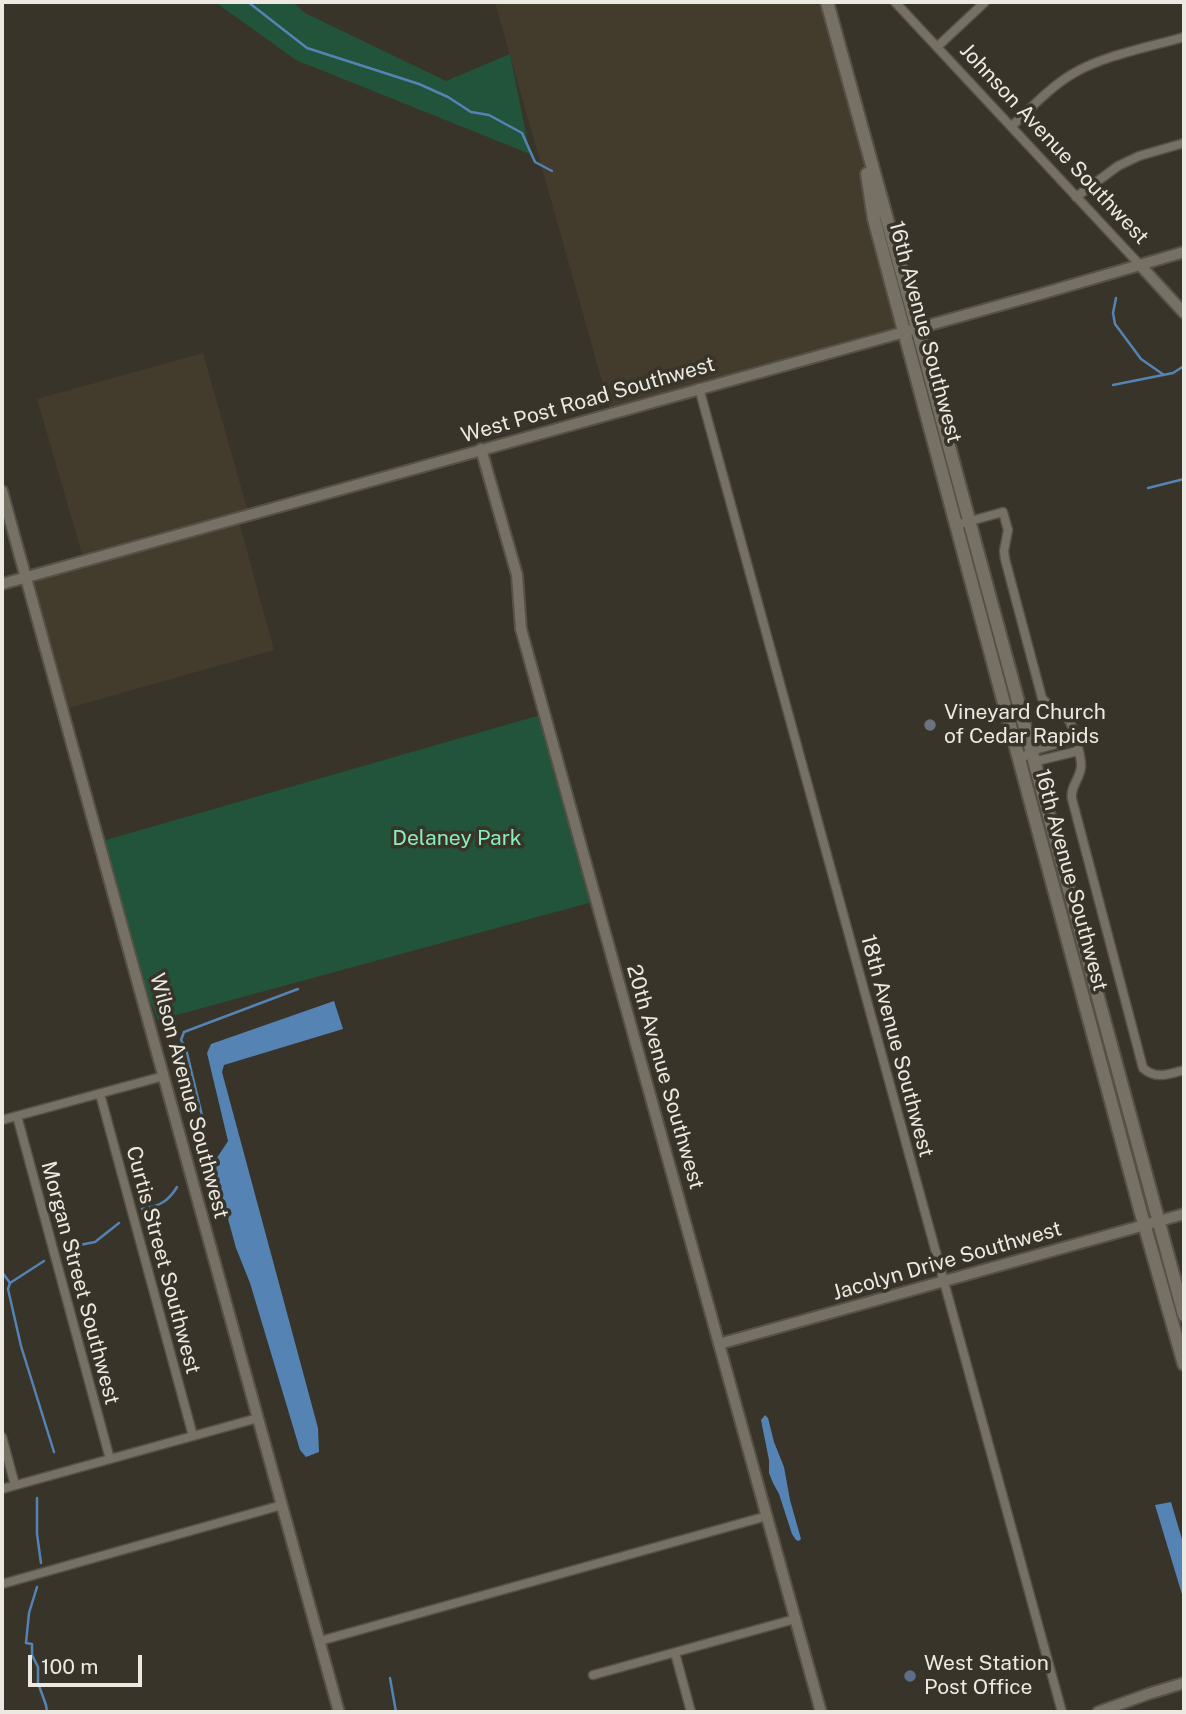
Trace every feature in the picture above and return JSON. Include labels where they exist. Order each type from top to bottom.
[{"type":"main road","name":"16th Avenue Southwest","points":[[827,2],[859,118],[874,219],[969,522],[1184,1315]]},
{"type":"main road","name":"16th Avenue Southwest","points":[[911,330],[956,526],[1144,1226],[1184,1363]]},
{"type":"street","name":"Johnson Avenue Southwest","points":[[895,2],[1184,313]]},
{"type":"street","points":[[937,47],[985,2]]},
{"type":"street","points":[[1012,126],[1073,73],[1097,62],[1184,37]]},
{"type":"street","points":[[1076,197],[1118,166],[1139,156],[1184,143]]},
{"type":"street","name":"West Post Road Southwest","points":[[2,584],[1184,252]]},
{"type":"street","name":"18th Avenue Southwest","points":[[699,388],[1062,1712]]},
{"type":"street","name":"20th Avenue Southwest","points":[[481,449],[516,575],[521,629],[821,1712]]},
{"type":"street","name":"Wilson Avenue Southwest","points":[[2,491],[339,1712]]},
{"type":"street","points":[[956,526],[1003,512],[1008,530],[1005,559],[1042,698],[1046,705],[1070,721],[1082,764],[1071,791],[1072,799],[1143,1068],[1154,1076],[1184,1070]]},
{"type":"street","points":[[1019,761],[1075,739]]},
{"type":"street","points":[[1033,757],[1078,751]]},
{"type":"street","points":[[2,1120],[164,1076]]},
{"type":"street","name":"Curtis Street Southwest","points":[[100,1094],[193,1436]]},
{"type":"street","name":"Morgan Street Southwest","points":[[17,1116],[110,1459]]},
{"type":"street","name":"Jacolyn Drive Southwest","points":[[719,1344],[1184,1214]]},
{"type":"street","points":[[2,1489],[258,1418]]},
{"type":"street","points":[[2,1437],[15,1485]]},
{"type":"street","points":[[2,1584],[282,1505]]},
{"type":"street","points":[[320,1641],[767,1516]]},
{"type":"street","points":[[593,1675],[795,1619]]},
{"type":"street","points":[[675,1653],[691,1712]]},
{"type":"street","points":[[1098,1712],[1184,1683]]},
{"type":"shaded area","points":[[495,2],[827,2],[917,328],[611,413]]},
{"type":"shaded area","points":[[203,353],[249,515],[238,518],[274,650],[62,710],[26,577],[84,561],[37,399]]},
{"type":"green space","points":[[215,2],[293,2],[305,13],[446,81],[510,54],[530,154],[296,60]]},
{"type":"green space","name":"Delaney Park","points":[[544,714],[596,901],[158,1020],[128,949],[99,842]]},
{"type":"water","points":[[334,1001],[343,1029],[224,1065],[222,1072],[318,1428],[319,1452],[306,1457],[300,1450],[250,1283],[236,1248],[213,1164],[228,1141],[207,1053],[211,1044]]},
{"type":"water","points":[[765,1415],[784,1467],[801,1539],[799,1541],[792,1534],[769,1473],[761,1420]]},
{"type":"water","points":[[1171,1502],[1184,1546],[1184,1601],[1155,1505]]},
{"type":"waterway","points":[[248,2],[307,48],[419,84],[448,97],[471,112],[489,115],[522,133],[535,162],[552,171]]},
{"type":"waterway","points":[[1116,298],[1113,313],[1115,324],[1141,359],[1164,375]]},
{"type":"waterway","points":[[1113,385],[1173,373],[1184,366]]},
{"type":"waterway","points":[[1148,488],[1184,479]]},
{"type":"waterway","points":[[200,1143],[205,1128],[186,1049],[181,1040],[184,1032],[298,989]]},
{"type":"waterway","points":[[142,1209],[162,1203],[177,1187]]},
{"type":"waterway","points":[[64,1248],[95,1242],[119,1223]]},
{"type":"waterway","points":[[44,1261],[10,1283],[8,1289],[21,1346],[54,1452]]},
{"type":"waterway","points":[[2,1272],[10,1283]]},
{"type":"waterway","points":[[37,1498],[37,1534],[41,1563]]},
{"type":"waterway","points":[[37,1587],[29,1613],[26,1643],[32,1644],[32,1655],[38,1667],[38,1683],[47,1712]]},
{"type":"waterway","points":[[390,1678],[396,1712]]},
{"type":"place","name":"Vineyard Church of Cedar Rapids","points":[[930,725]]},
{"type":"place","name":"West Station Post Office","points":[[910,1676]]}]
